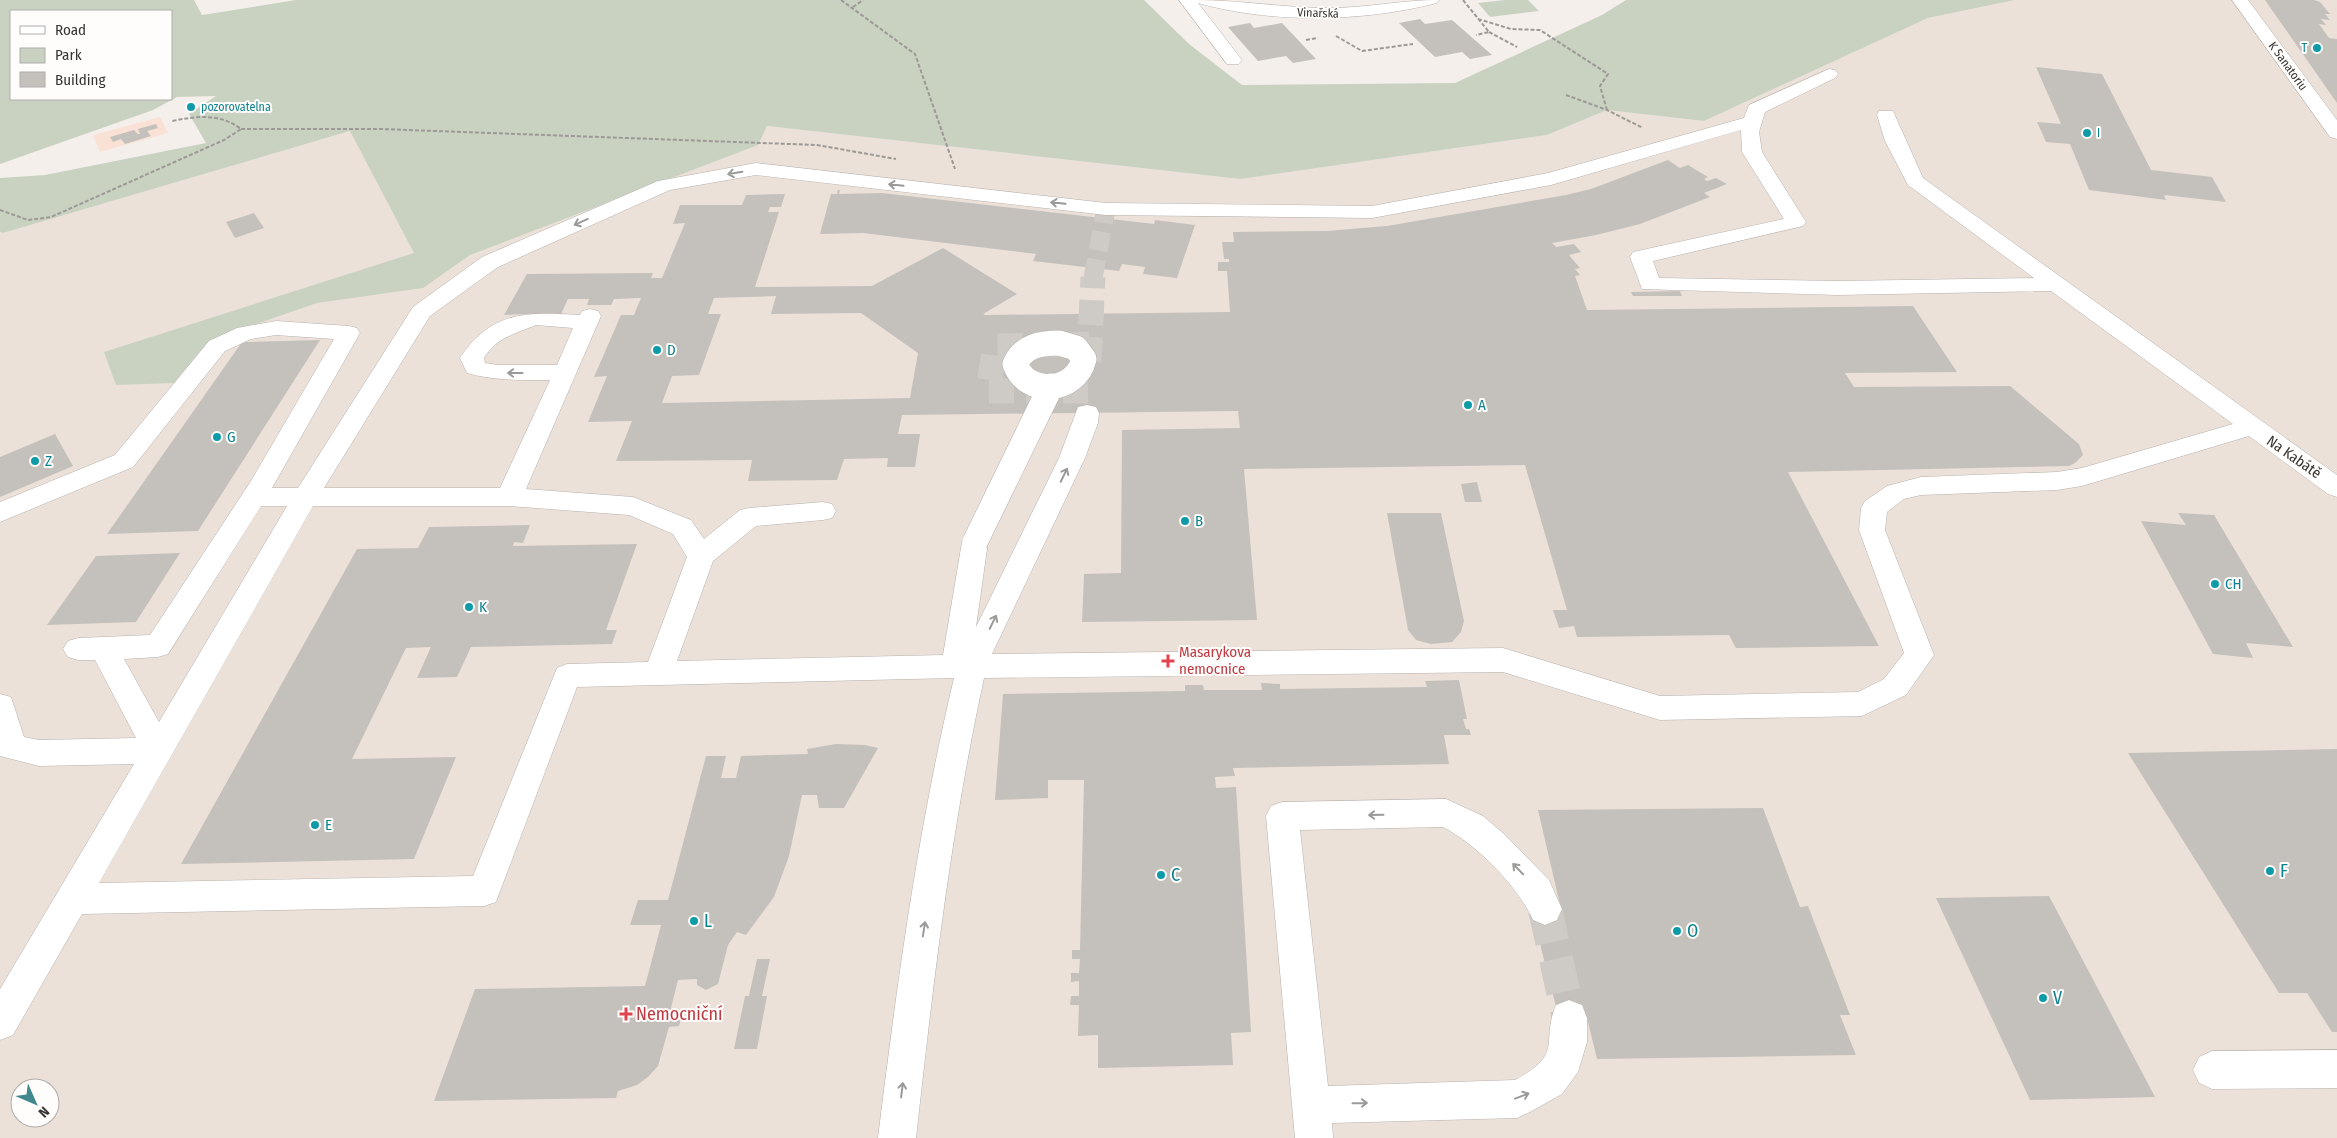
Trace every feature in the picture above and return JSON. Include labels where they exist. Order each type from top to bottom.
[{"type":"street","points":[[1187,0],[1233,60]]},
{"type":"street","name":"Vinařská","points":[[1204,0],[1219,4],[1286,12],[1342,15],[1400,8],[1431,0]]},
{"type":"street","name":"K Sanatoriu","points":[[2240,0],[2337,133]]},
{"type":"street","points":[[1829,74],[1756,109],[1752,121],[1750,132],[1752,152],[1796,222],[1641,257],[1650,284],[1838,288],[2058,284]]},
{"type":"street","name":"Na Kabátě","points":[[1886,115],[1895,141],[1915,181],[2337,488]]},
{"type":"street","points":[[0,1022],[50,940],[305,498],[421,312],[490,262],[666,185],[756,169],[1106,208],[1372,212],[1551,179],[1752,121]]},
{"type":"street","points":[[508,497],[589,319],[535,321],[498,330],[483,339],[472,358],[475,368],[498,372],[564,372]]},
{"type":"street","points":[[0,513],[124,461],[217,346],[245,333],[276,328],[349,333],[253,497],[158,646],[90,648],[158,750]]},
{"type":"street","points":[[896,1138],[913,1000],[964,666],[975,542],[1051,386]]},
{"type":"street","points":[[964,666],[1072,458],[1086,423],[1087,413]]},
{"type":"street","points":[[72,899],[484,891],[567,676],[964,666],[1503,660],[1660,708],[1862,704],[1895,688],[1919,655],[1872,530],[1874,508],[1896,492],[1920,486],[2057,482],[2082,477],[2252,427]]},
{"type":"street","points":[[253,497],[508,497],[633,506],[682,527],[701,556]]},
{"type":"street","points":[[658,673],[701,556],[748,517],[823,511]]},
{"type":"street","points":[[0,706],[11,748],[39,753],[158,750]]},
{"type":"street","points":[[1545,909],[1537,891],[1493,845],[1472,826],[1446,813],[1282,816],[1313,1121],[1516,1099],[1543,1087],[1562,1064],[1568,1050],[1569,1018]]},
{"type":"street","points":[[2212,1070],[2337,1069]]},
{"type":"path","points":[[841,0],[916,54],[963,193]]},
{"type":"path","points":[[853,7],[863,0]]},
{"type":"path","points":[[1463,0],[1489,32],[1517,48]]},
{"type":"path","points":[[1478,19],[1511,29],[1540,30],[1577,52],[1608,74],[1600,86],[1607,110]]},
{"type":"path","points":[[1476,35],[1489,32]]},
{"type":"path","points":[[1334,34],[1362,51],[1413,44]]},
{"type":"path","points":[[1566,94],[1607,110],[1675,144]]},
{"type":"path","points":[[172,121],[198,116],[230,119],[241,129]]},
{"type":"path","points":[[0,210],[28,220],[51,218],[224,140],[241,129],[381,129],[817,145],[900,159]]},
{"type":"path","points":[[946,167],[955,169]]},
{"type":"shaded area","name":"Masarykova nemocnice","points":[[2015,0],[2337,0],[2337,1138],[0,1138],[0,232],[3,233],[350,131],[767,126],[1240,179],[1547,135],[1607,110],[1704,121],[1928,18]]},
{"type":"shaded area","points":[[160,117],[168,133],[100,152],[93,135]]},
{"type":"green space","points":[[0,0],[194,0],[202,15],[296,0],[1144,0],[1189,44],[1242,85],[1455,83],[1602,15],[1626,0],[2015,0],[1928,18],[1704,121],[1607,110],[1547,135],[1240,179],[767,126],[758,145],[470,255],[423,288],[317,303],[213,339],[175,383],[116,385],[104,352],[414,253],[350,131],[3,233],[0,232],[0,178],[45,175],[206,143],[189,114],[216,96],[177,97],[172,100],[172,10],[10,10],[10,100],[171,100],[153,110],[0,164]]},
{"type":"green space","points":[[1528,0],[1539,11],[1490,17],[1478,3]]},
{"type":"building","name":"T","points":[[2265,0],[2314,0],[2320,2],[2330,14],[2325,14],[2330,20],[2321,19],[2326,25],[2319,24],[2329,38],[2337,39],[2337,103]]},
{"type":"building","points":[[1420,19],[1425,24],[1452,20],[1492,55],[1470,59],[1462,52],[1435,57],[1399,23]]},
{"type":"building","points":[[1250,23],[1254,28],[1282,23],[1316,59],[1293,63],[1286,56],[1258,61],[1228,27]]},
{"type":"building","name":"I","points":[[2036,67],[2102,74],[2151,170],[2212,177],[2226,202],[2164,195],[2166,200],[2089,190],[2070,144],[2046,142],[2037,122],[2061,124]]},
{"type":"building","points":[[156,124],[158,128],[147,131],[151,136],[125,144],[121,139],[113,142],[110,137],[134,130],[140,134],[138,129]]},
{"type":"building","name":"A","points":[[1668,160],[1680,168],[1688,165],[1708,177],[1704,179],[1707,181],[1716,178],[1727,184],[1704,193],[1710,197],[1640,224],[1552,243],[1556,247],[1574,244],[1581,252],[1569,255],[1580,268],[1575,269],[1580,275],[1575,276],[1587,310],[1913,306],[1957,372],[1845,373],[1854,387],[2010,386],[2079,444],[2083,455],[2069,466],[1788,472],[1879,646],[1736,648],[1729,635],[1577,637],[1574,626],[1559,628],[1553,610],[1567,610],[1525,465],[1244,469],[1257,620],[1082,622],[1084,574],[1121,573],[1122,430],[1240,428],[1238,411],[902,415],[898,434],[920,434],[915,467],[887,467],[888,458],[844,459],[837,480],[748,481],[752,460],[616,461],[632,421],[588,422],[607,376],[594,377],[621,315],[634,315],[641,298],[614,299],[611,305],[587,305],[589,299],[568,299],[561,314],[526,325],[531,314],[504,315],[527,274],[653,273],[651,278],[662,278],[685,223],[673,224],[680,205],[742,205],[746,195],[785,194],[781,207],[770,207],[768,212],[779,212],[755,287],[872,286],[943,248],[1017,294],[983,314],[986,315],[1230,312],[1227,271],[1218,271],[1218,262],[1229,262],[1229,259],[1224,259],[1222,242],[1234,242],[1233,232],[1327,231],[1387,226],[1591,189]],"holes":[[[776,296],[771,314],[861,313],[918,353],[910,398],[662,403],[672,376],[699,375],[721,314],[708,314],[714,298]]]},
{"type":"building","points":[[838,190],[840,190],[839,194],[882,193],[1154,224],[1155,220],[1195,225],[1177,278],[1143,274],[1145,267],[1122,264],[1119,271],[1033,261],[1036,254],[863,233],[820,234],[831,194],[837,194]]},
{"type":"building","points":[[254,213],[264,228],[235,238],[226,222]]},
{"type":"building","points":[[1680,291],[1682,296],[1633,296],[1631,292]]},
{"type":"building","name":"G","points":[[320,340],[198,531],[107,534],[242,342]]},
{"type":"building","name":"Z","points":[[55,434],[73,466],[0,497],[0,457]]},
{"type":"building","points":[[1477,482],[1482,502],[1465,502],[1461,484]]},
{"type":"building","points":[[1387,513],[1441,513],[1464,621],[1461,632],[1452,642],[1431,644],[1416,640],[1408,630]]},
{"type":"building","name":"CH","points":[[2178,513],[2214,515],[2293,647],[2246,643],[2253,658],[2213,654],[2141,521],[2186,525]]},
{"type":"building","points":[[530,525],[523,543],[514,542],[513,546],[637,544],[606,630],[617,630],[612,644],[471,647],[457,677],[417,678],[431,647],[406,648],[352,759],[456,757],[414,859],[181,864],[357,549],[418,548],[429,527]]},
{"type":"building","points":[[180,553],[136,622],[47,625],[96,556]]},
{"type":"building","name":"C","points":[[1459,680],[1467,719],[1463,719],[1466,729],[1469,729],[1471,735],[1444,735],[1449,764],[1233,768],[1235,776],[1215,777],[1216,788],[1236,787],[1251,1032],[1231,1033],[1233,1065],[1098,1068],[1098,1035],[1078,1036],[1079,1005],[1070,1005],[1071,996],[1079,996],[1079,981],[1071,982],[1071,973],[1079,973],[1080,959],[1072,959],[1072,950],[1080,950],[1084,780],[1048,780],[1048,798],[995,800],[1003,694],[1185,691],[1185,685],[1203,685],[1204,690],[1262,690],[1261,683],[1280,684],[1280,689],[1427,687],[1425,681]]},
{"type":"building","name":"L","points":[[836,744],[865,745],[878,748],[844,808],[819,808],[817,795],[802,795],[789,856],[774,897],[746,935],[737,932],[728,945],[718,984],[706,990],[697,985],[697,979],[678,980],[670,1012],[683,1012],[679,1026],[669,1027],[658,1066],[648,1077],[637,1085],[618,1091],[616,1098],[434,1101],[475,989],[645,986],[661,925],[630,925],[638,900],[668,900],[706,756],[726,756],[721,778],[736,778],[741,756],[808,754],[807,749]]},
{"type":"building","name":"F","points":[[2337,749],[2337,1032],[2332,1032],[2307,993],[2279,993],[2128,753]]},
{"type":"building","name":"O","points":[[1763,808],[1800,907],[1808,906],[1850,1015],[1840,1015],[1856,1055],[1597,1059],[1587,1018],[1559,1018],[1542,952],[1533,909],[1561,909],[1538,810]]},
{"type":"building","name":"V","points":[[2049,896],[2155,1097],[2030,1100],[1936,898]]},
{"type":"building","points":[[757,959],[770,959],[762,996],[767,996],[757,1049],[734,1049],[745,996],[749,996]]},
{"type":"tunnel","points":[[1093,278],[1106,209]]},
{"type":"tunnel","points":[[1089,362],[1093,277]]},
{"type":"tunnel","points":[[1088,391],[988,391],[995,346],[1089,344]]},
{"type":"tunnel","points":[[1545,909],[1569,1018]]},
{"type":"place","name":"T","points":[[2317,48]]},
{"type":"place","name":"pozorovatelna","points":[[191,107]]},
{"type":"place","name":"I","points":[[2087,133]]},
{"type":"place","name":"D","points":[[657,350]]},
{"type":"place","name":"A","points":[[1468,405]]},
{"type":"place","name":"G","points":[[217,437]]},
{"type":"place","name":"Z","points":[[35,461]]},
{"type":"place","name":"B","points":[[1185,521]]},
{"type":"place","name":"CH","points":[[2215,584]]},
{"type":"place","name":"K","points":[[469,607]]},
{"type":"place","name":"Masarykova nemocnice","points":[[1168,661]]},
{"type":"place","name":"E","points":[[315,825]]},
{"type":"place","name":"F","points":[[2270,871]]},
{"type":"place","name":"C","points":[[1161,875]]},
{"type":"place","name":"L","points":[[694,921]]},
{"type":"place","name":"O","points":[[1677,931]]},
{"type":"place","name":"V","points":[[2043,998]]},
{"type":"place","name":"Nemocniční","points":[[626,1014]]}]
